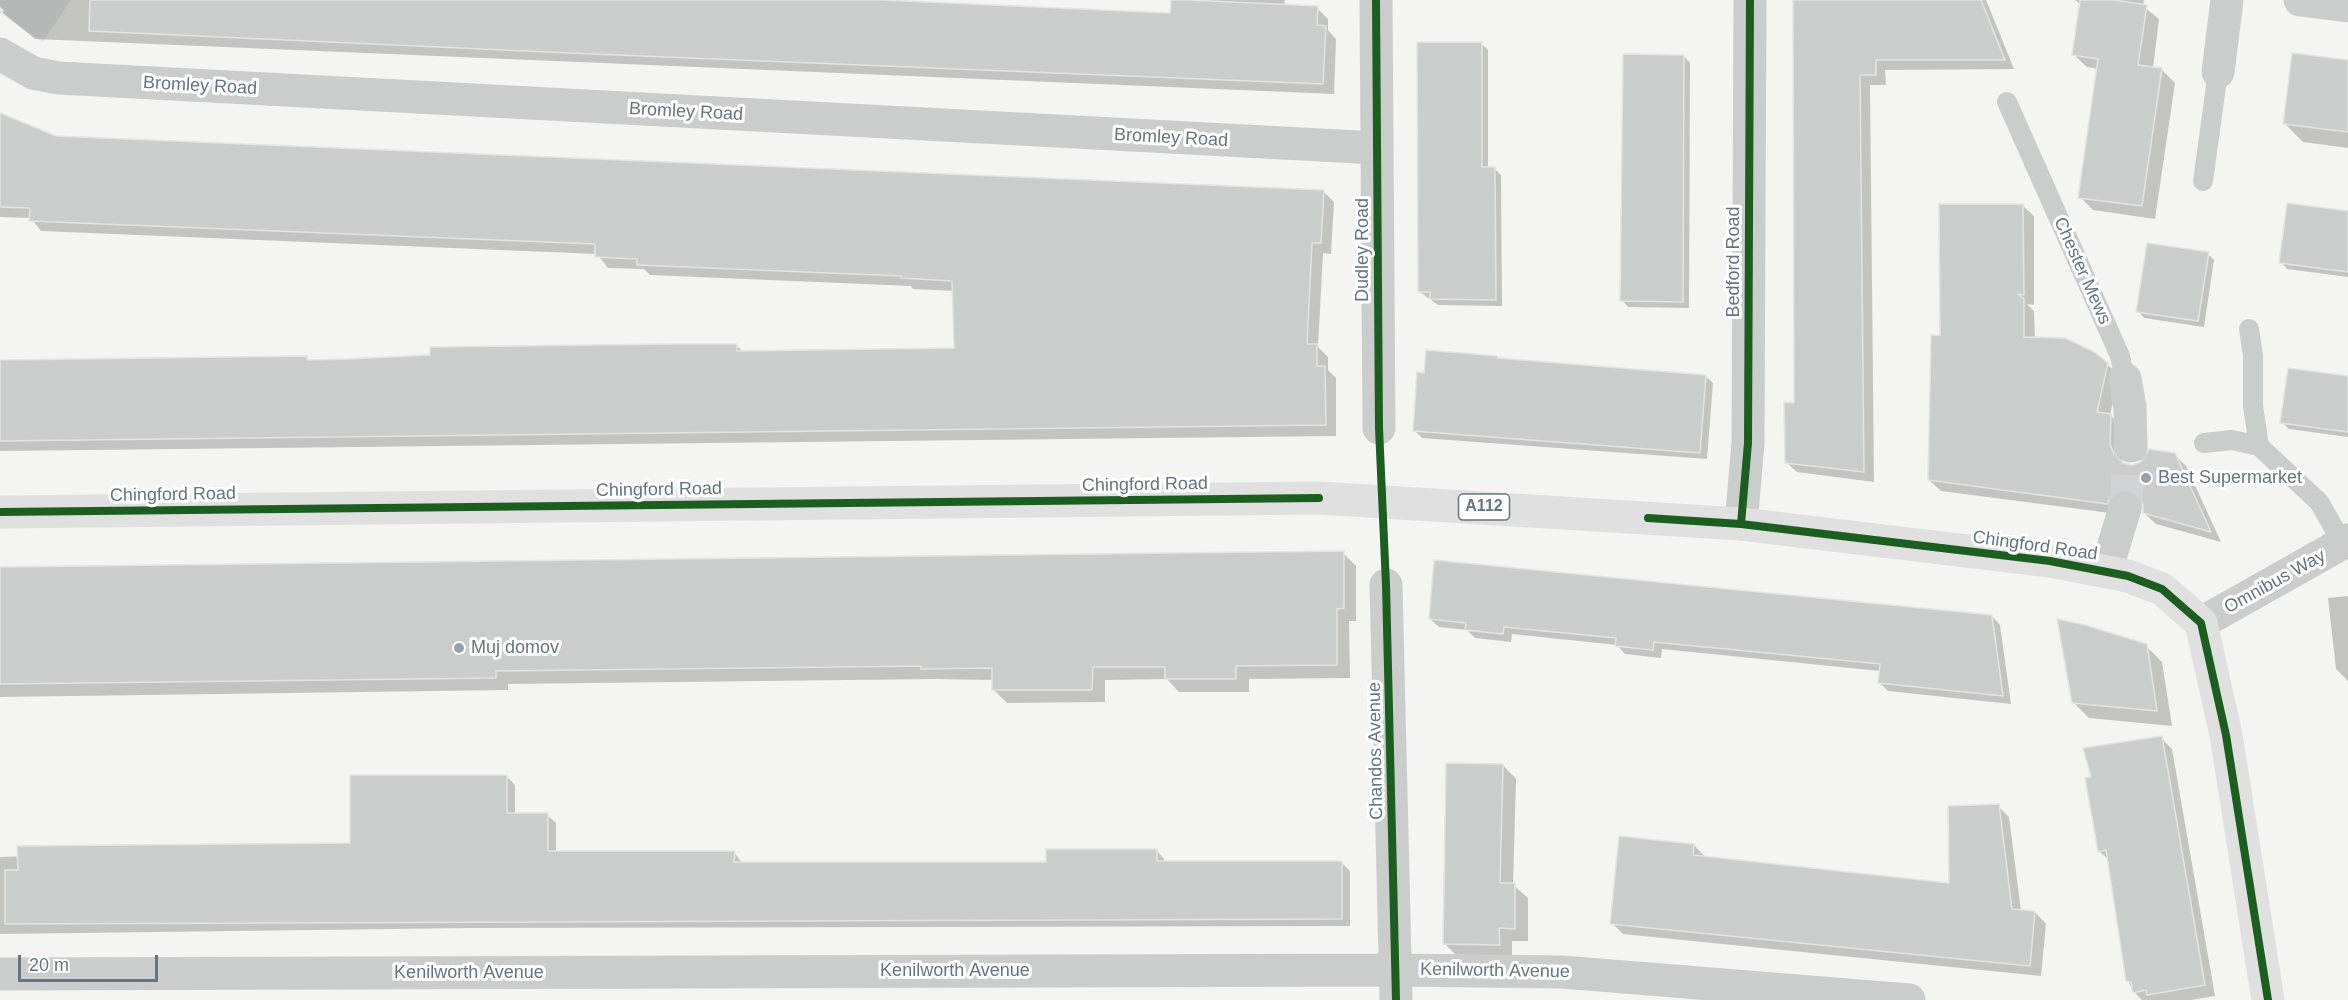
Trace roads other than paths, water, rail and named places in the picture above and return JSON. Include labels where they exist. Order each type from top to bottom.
[{"type":"main road","name":"Chingford Road","points":[[0,512],[1319,498],[1741,524],[2050,561],[2106,571],[2162,589],[2201,623]]},
{"type":"main road","points":[[2201,623],[2226,735],[2268,1000]]},
{"type":"street","name":"Dudley Road","points":[[1376,0],[1379,428]]},
{"type":"street","name":"Bedford Road","points":[[1741,524],[1748,443],[1750,0]]},
{"type":"street","points":[[2218,72],[2227,0]]},
{"type":"street","points":[[2300,0],[2348,6]]},
{"type":"street","name":"Bromley Road","points":[[0,54],[33,74],[59,78],[1377,148]]},
{"type":"street","name":"Chester Mews","points":[[2125,379],[2130,407],[2130,447]]},
{"type":"street","points":[[2106,571],[2125,508]]},
{"type":"street","name":"Omnibus Way","points":[[2201,623],[2345,542]]},
{"type":"street","name":"Chandos Avenue","points":[[1386,585],[1396,985]]},
{"type":"street","name":"Kenilworth Avenue","points":[[0,974],[1396,985],[1562,972],[1909,1000]]},
{"type":"lane","points":[[2203,181],[2218,72]]},
{"type":"lane","name":"Chester Mews","points":[[2007,102],[2120,356],[2125,379]]},
{"type":"lane","points":[[2249,329],[2253,355],[2253,406],[2259,446]]},
{"type":"lane","points":[[2204,443],[2232,440],[2259,446],[2319,502],[2345,542]]},
{"type":"tunnel","points":[[2125,508],[2131,446]]},
{"type":"place","name":"Best Supermarket","points":[[2146,478]]},
{"type":"place","name":"Muj domov","points":[[459,648]]}]
